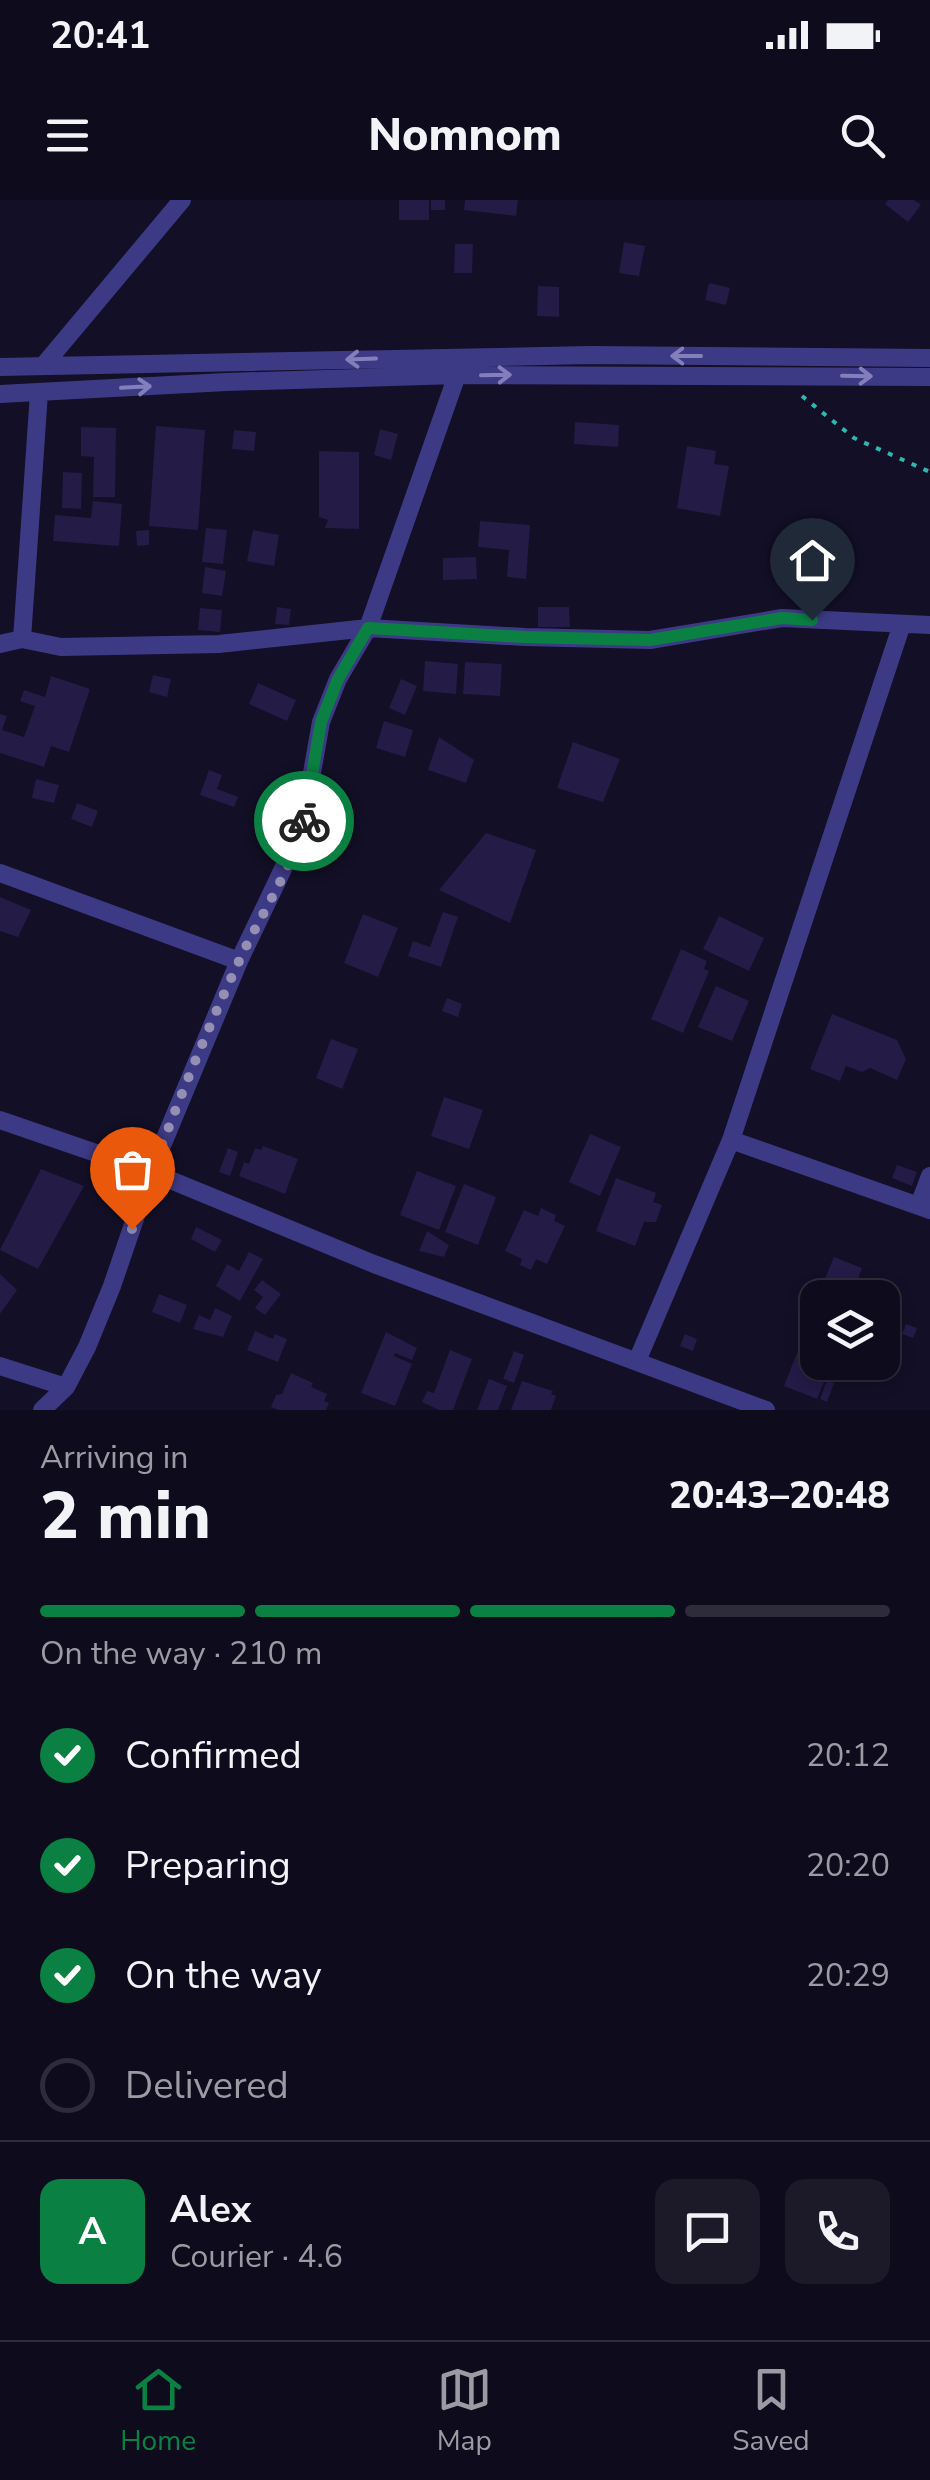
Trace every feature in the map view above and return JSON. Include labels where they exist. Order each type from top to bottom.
[{"type":"street","points":[[44,366],[182,200]]},
{"type":"street","points":[[0,366],[592,355],[930,358]]},
{"type":"street","points":[[42,1410],[66,1388],[87,1348],[151,1172],[239,961],[302,829],[321,722],[338,679],[368,628],[456,376]]},
{"type":"street","points":[[0,394],[226,382],[456,376],[930,377]]},
{"type":"street","points":[[22,639],[38,393]]},
{"type":"street","points":[[0,644],[22,639],[60,647],[220,644],[368,628],[650,640],[782,618],[930,624]]},
{"type":"street","points":[[637,1361],[731,1140],[902,624]]},
{"type":"street","points":[[0,873],[239,961]]},
{"type":"street","points":[[0,1120],[151,1172],[374,1264],[766,1410]]},
{"type":"street","points":[[731,1140],[924,1207],[930,1176]]},
{"type":"street","points":[[0,1366],[66,1388]]},
{"type":"path","points":[[784,375],[814,408],[854,438],[930,472]]},
{"type":"building","points":[[399,200],[429,200],[429,220],[399,220]]},
{"type":"building","points":[[431,200],[445,200],[445,210],[431,210]]},
{"type":"building","points":[[465,200],[518,200],[516,216],[464,210]]},
{"type":"building","points":[[888,200],[914,200],[921,205],[908,222],[885,204]]},
{"type":"building","points":[[624,242],[645,246],[639,276],[619,273]]},
{"type":"building","points":[[455,244],[473,244],[472,273],[454,273]]},
{"type":"building","points":[[709,283],[730,288],[726,305],[705,300]]},
{"type":"building","points":[[538,286],[559,287],[559,317],[537,316]]},
{"type":"building","points":[[575,422],[619,425],[618,447],[574,444]]},
{"type":"building","points":[[156,426],[205,430],[198,530],[149,526]]},
{"type":"building","points":[[81,427],[116,428],[115,497],[93,497],[94,457],[81,456]]},
{"type":"building","points":[[380,429],[398,434],[391,460],[374,455]]},
{"type":"building","points":[[234,430],[256,432],[254,451],[232,449]]},
{"type":"building","points":[[687,446],[716,451],[714,464],[729,466],[720,516],[677,508]]},
{"type":"building","points":[[319,451],[359,452],[359,529],[325,528],[328,520],[319,517]]},
{"type":"building","points":[[63,472],[82,473],[81,509],[62,508]]},
{"type":"building","points":[[93,501],[122,504],[119,546],[53,541],[55,515],[91,518]]},
{"type":"building","points":[[480,521],[530,525],[526,579],[507,577],[509,550],[478,547]]},
{"type":"building","points":[[206,528],[227,530],[223,564],[202,562]]},
{"type":"building","points":[[149,530],[149,545],[137,546],[136,531]]},
{"type":"building","points":[[253,530],[279,535],[274,566],[247,561]]},
{"type":"building","points":[[476,557],[477,579],[443,580],[443,558]]},
{"type":"building","points":[[205,567],[226,571],[222,596],[202,593]]},
{"type":"building","points":[[277,607],[291,609],[289,625],[275,624]]},
{"type":"building","points":[[538,607],[569,607],[570,627],[538,627]]},
{"type":"building","points":[[200,608],[222,610],[220,632],[198,630]]},
{"type":"building","points":[[425,661],[458,664],[456,694],[423,691]]},
{"type":"building","points":[[465,662],[502,664],[500,696],[463,694]]},
{"type":"building","points":[[153,675],[171,679],[167,697],[149,692]]},
{"type":"building","points":[[51,676],[90,689],[69,752],[51,746],[44,767],[0,753],[0,714],[7,716],[2,730],[24,737],[35,706],[20,701],[24,690],[45,697]]},
{"type":"building","points":[[401,679],[417,686],[405,715],[389,708]]},
{"type":"building","points":[[258,683],[296,700],[287,721],[249,704]]},
{"type":"building","points":[[384,721],[413,730],[405,757],[376,748]]},
{"type":"building","points":[[439,737],[474,760],[466,783],[428,770]]},
{"type":"building","points":[[573,742],[620,759],[603,802],[557,788]]},
{"type":"building","points":[[209,770],[222,775],[217,789],[238,797],[234,807],[200,795]]},
{"type":"building","points":[[36,779],[59,785],[54,803],[32,798]]},
{"type":"building","points":[[77,803],[98,811],[92,827],[71,819]]},
{"type":"building","points":[[486,833],[536,850],[510,923],[439,890]]},
{"type":"building","points":[[0,897],[31,910],[18,937],[0,931]]},
{"type":"building","points":[[443,912],[458,917],[441,967],[408,956],[413,941],[430,947]]},
{"type":"building","points":[[363,914],[398,928],[378,977],[344,963]]},
{"type":"building","points":[[719,916],[764,938],[749,971],[703,949]]},
{"type":"building","points":[[681,949],[707,961],[704,969],[709,971],[683,1033],[651,1019]]},
{"type":"building","points":[[716,986],[749,1001],[732,1041],[698,1027]]},
{"type":"building","points":[[447,998],[462,1004],[458,1017],[442,1011]]},
{"type":"building","points":[[832,1014],[897,1040],[906,1059],[897,1080],[870,1068],[862,1072],[846,1066],[840,1081],[810,1069]]},
{"type":"building","points":[[331,1039],[358,1049],[342,1089],[316,1078]]},
{"type":"building","points":[[444,1097],[483,1110],[469,1149],[431,1136]]},
{"type":"building","points":[[590,1134],[621,1147],[600,1196],[569,1182]]},
{"type":"building","points":[[263,1146],[298,1159],[285,1194],[239,1176],[255,1148],[261,1150]]},
{"type":"building","points":[[228,1148],[238,1152],[230,1176],[219,1172]]},
{"type":"building","points":[[897,1165],[917,1172],[912,1186],[892,1178]]},
{"type":"building","points":[[41,1169],[84,1186],[38,1269],[0,1250]]},
{"type":"building","points":[[417,1171],[456,1186],[439,1230],[400,1215]]},
{"type":"building","points":[[616,1178],[656,1193],[653,1202],[662,1205],[656,1222],[644,1222],[635,1246],[596,1231]]},
{"type":"building","points":[[464,1184],[496,1197],[478,1245],[445,1232]]},
{"type":"building","points":[[541,1208],[556,1215],[554,1221],[565,1226],[547,1264],[536,1259],[531,1270],[520,1265],[522,1259],[505,1251],[524,1210],[538,1216]]},
{"type":"building","points":[[196,1227],[222,1240],[215,1252],[191,1239]]},
{"type":"building","points":[[427,1231],[449,1245],[444,1257],[419,1251]]},
{"type":"building","points":[[249,1252],[263,1259],[240,1301],[216,1286],[227,1264],[239,1271]]},
{"type":"building","points":[[834,1257],[862,1268],[858,1280],[824,1280]]},
{"type":"building","points":[[0,1274],[17,1290],[0,1314]]},
{"type":"building","points":[[262,1280],[281,1294],[265,1315],[255,1308],[263,1297],[254,1290]]},
{"type":"building","points":[[159,1294],[187,1305],[180,1323],[152,1312]]},
{"type":"building","points":[[215,1308],[232,1316],[223,1337],[193,1329],[199,1315],[210,1320]]},
{"type":"building","points":[[906,1324],[917,1328],[913,1338],[902,1334]]},
{"type":"building","points":[[255,1331],[273,1339],[275,1334],[287,1339],[278,1362],[247,1350]]},
{"type":"building","points":[[386,1332],[417,1348],[412,1360],[395,1353],[394,1356],[412,1364],[395,1406],[361,1393]]},
{"type":"building","points":[[685,1334],[697,1339],[693,1351],[680,1346]]},
{"type":"building","points":[[799,1348],[800,1380],[825,1380],[817,1399],[784,1386]]},
{"type":"building","points":[[450,1350],[472,1359],[453,1410],[439,1410],[422,1402],[427,1391],[434,1393]]},
{"type":"building","points":[[514,1351],[524,1355],[514,1383],[503,1379]]},
{"type":"building","points":[[291,1373],[327,1394],[326,1410],[271,1407]]},
{"type":"building","points":[[489,1379],[507,1386],[498,1410],[477,1410]]},
{"type":"building","points":[[827,1380],[834,1383],[827,1402],[820,1399]]},
{"type":"building","points":[[522,1381],[553,1391],[551,1394],[556,1396],[551,1410],[511,1410]]},
{"type":"way so far","points":[[132,1229],[151,1172],[239,961],[288,863],[304,821]]},
{"type":"route","points":[[304,821],[321,722],[338,679],[368,628],[650,640],[782,618],[812,620]]}]
